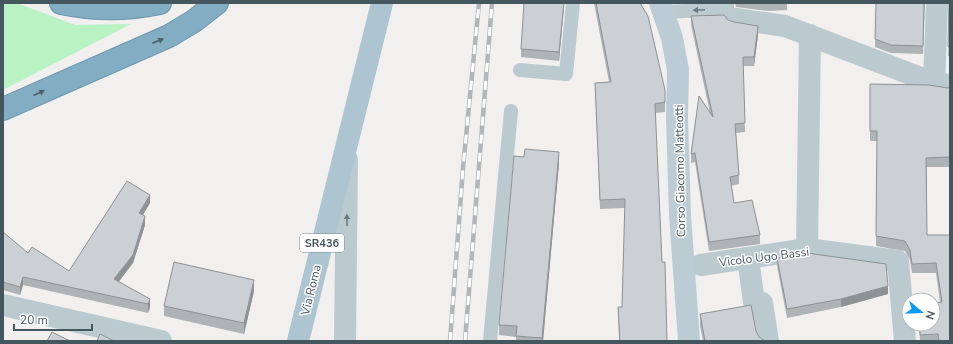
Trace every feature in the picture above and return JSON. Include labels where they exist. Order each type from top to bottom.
[{"type":"highway","points":[[61,3],[87,8],[109,9],[160,3]]},
{"type":"highway","points":[[3,109],[169,36],[194,22],[217,3]]},
{"type":"main road","name":"Via Roma","points":[[298,341],[382,3]]},
{"type":"main road","name":"Corso Giacomo Matteotti","points":[[662,7],[678,70],[678,145],[682,241],[689,341]]},
{"type":"street","points":[[732,11],[785,26],[942,84],[937,3]]},
{"type":"street","points":[[807,249],[810,35]]},
{"type":"street","name":"Via Roma","points":[[345,341],[347,145]]},
{"type":"street","points":[[326,229],[346,273]]},
{"type":"street","name":"Vicolo Ugo Bassi","points":[[701,265],[807,249],[898,261],[905,341]]},
{"type":"street","points":[[748,258],[754,302],[762,303],[768,341]]},
{"type":"street","points":[[3,305],[161,341]]},
{"type":"lane","points":[[520,70],[566,74],[573,3]]},
{"type":"lane","points":[[662,7],[727,9],[732,11]]},
{"type":"lane","points":[[490,341],[511,112]]},
{"type":"green space","points":[[3,3],[17,3],[75,25],[131,24],[3,90]]},
{"type":"building","points":[[524,3],[564,3],[559,52],[521,49]]},
{"type":"building","points":[[596,3],[640,3],[648,16],[665,90],[665,102],[655,104],[662,262],[665,262],[667,341],[620,341],[618,307],[622,307],[625,199],[600,200],[595,83],[611,82]]},
{"type":"building","points":[[876,3],[924,3],[923,46],[891,45],[875,39]]},
{"type":"building","points":[[949,3],[950,47],[948,47]]},
{"type":"building","points":[[724,15],[728,20],[734,22],[758,26],[754,57],[743,57],[745,123],[735,124],[739,175],[730,177],[734,203],[752,200],[760,235],[709,242],[695,153],[691,154],[699,96],[713,117],[691,16]]},
{"type":"building","points":[[870,84],[929,85],[950,87],[950,157],[926,158],[927,235],[950,235],[950,341],[939,341],[938,334],[920,335],[920,332],[941,332],[942,302],[936,263],[912,264],[910,250],[905,241],[876,236],[877,131],[870,131]]},
{"type":"building","points":[[525,149],[559,152],[542,338],[516,336],[517,326],[499,325],[514,156],[524,157]]},
{"type":"building","points":[[127,181],[150,195],[139,213],[145,216],[133,255],[114,279],[150,299],[148,304],[23,277],[20,287],[3,282],[3,232],[28,253],[32,247],[69,271]]},
{"type":"building","points":[[807,253],[886,264],[888,286],[841,299],[787,309],[777,258]]},
{"type":"building","points":[[174,262],[254,280],[244,323],[164,306]]},
{"type":"building","points":[[751,305],[756,331],[759,337],[765,341],[705,341],[700,314]]},
{"type":"building","points":[[52,332],[70,341],[47,341]]},
{"type":"building","points":[[100,334],[114,341],[97,341]]},
{"type":"railway","points":[[450,341],[463,168],[479,3]]},
{"type":"railway","points":[[465,341],[492,3]]}]
